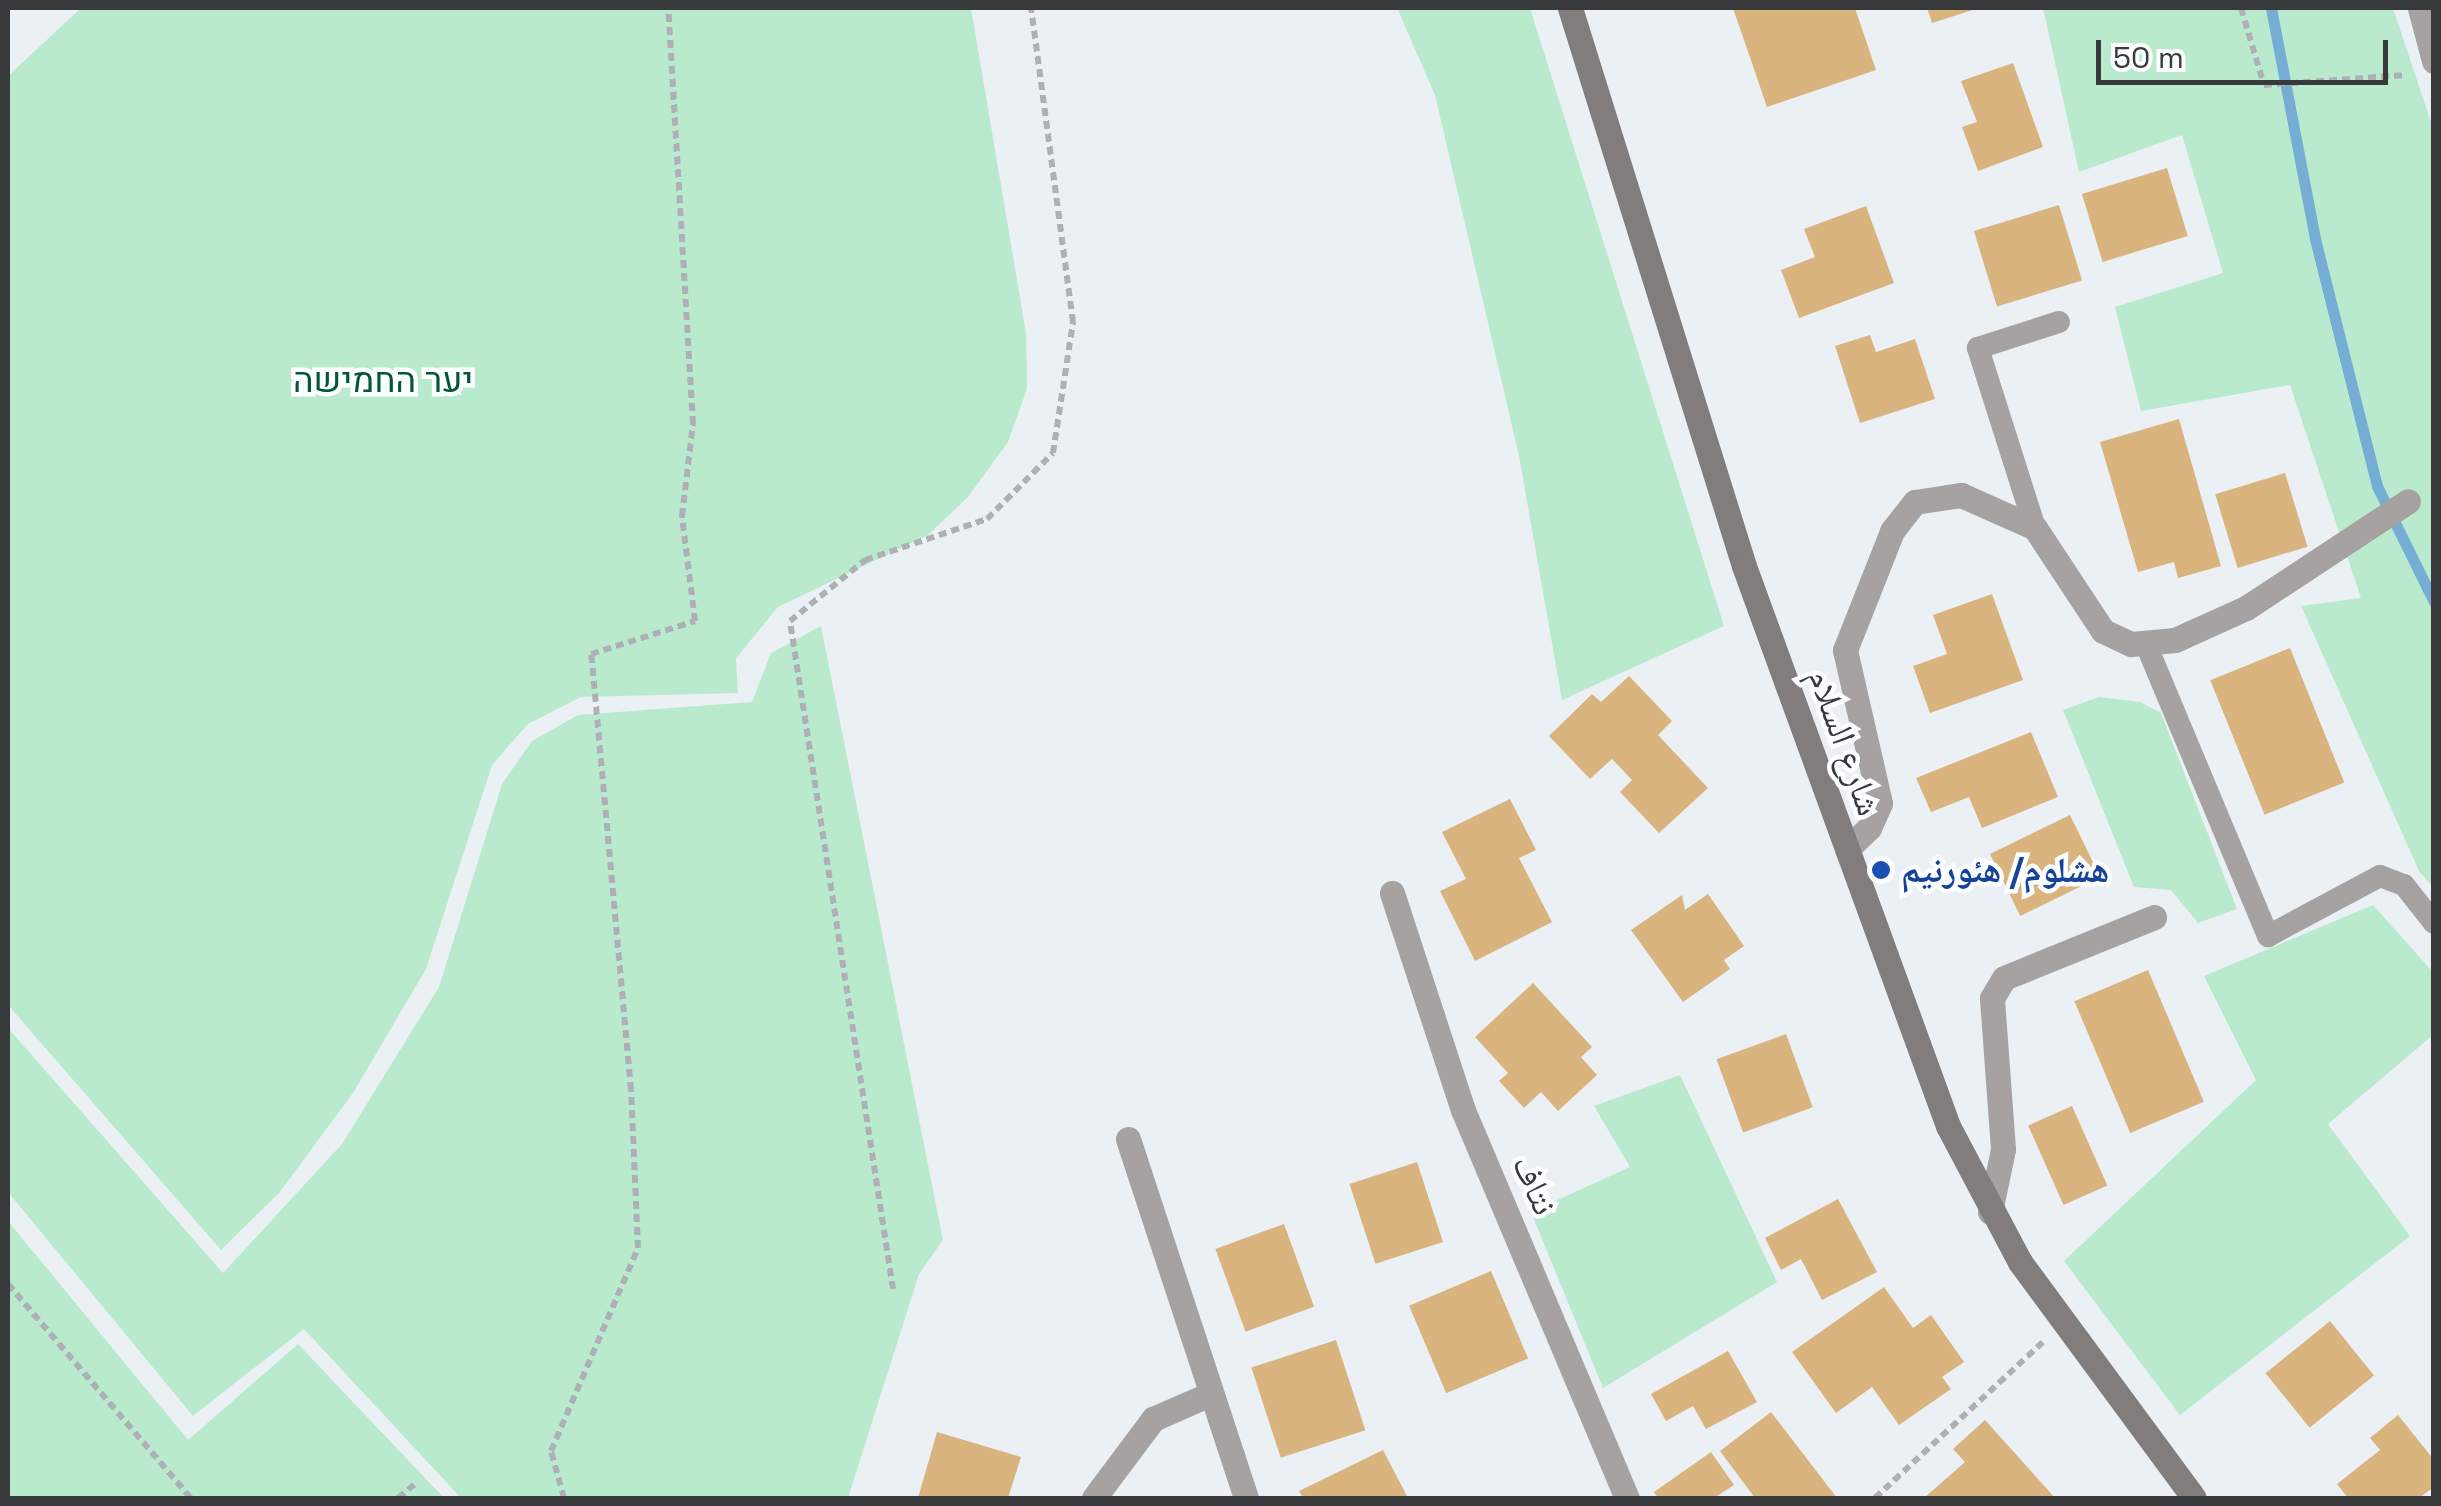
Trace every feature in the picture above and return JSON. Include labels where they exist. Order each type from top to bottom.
[{"type":"main road","name":"شارع السلام","points":[[1570,8],[1744,566],[1948,1126],[1990,1212],[2063,1323],[2194,1498]]},
{"type":"street","points":[[2420,8],[2424,68]]},
{"type":"street","points":[[1846,849],[1869,828],[1880,803],[1845,650],[1892,531],[1916,502],[1961,495],[2035,528],[2103,631],[2131,644],[2175,640],[2246,608],[2408,500]]},
{"type":"street","name":"نتاف","points":[[1392,894],[1463,1110],[1627,1498]]},
{"type":"street","points":[[1990,1212],[2003,1149],[1992,998],[2004,978],[2154,917]]},
{"type":"street","points":[[1128,1139],[1246,1498]]},
{"type":"street","points":[[1094,1498],[1153,1419],[1210,1394]]},
{"type":"lane","points":[[2035,528],[1978,348],[2059,322]]},
{"type":"lane","points":[[2145,642],[2268,936],[2380,876],[2404,885],[2434,924]]},
{"type":"path","points":[[564,1498],[552,1450],[638,1248],[631,1090],[591,654],[695,621],[682,516],[692,404],[668,8]]},
{"type":"path","points":[[893,1288],[790,621],[865,560],[987,520],[1052,453],[1073,322],[1031,8]]},
{"type":"path","points":[[2241,8],[2264,85],[2424,68]]},
{"type":"path","points":[[8,1284],[191,1498]]},
{"type":"path","points":[[1875,1498],[2063,1323]]},
{"type":"path","points":[[398,1498],[418,1482]]},
{"type":"green space","name":"יער החמישה","points":[[81,8],[971,8],[1026,333],[1027,389],[1008,442],[968,497],[928,535],[778,607],[736,658],[738,693],[581,697],[528,724],[492,765],[426,969],[353,1093],[279,1193],[221,1250],[8,1005],[8,76]]},
{"type":"green space","points":[[1397,8],[1530,8],[1724,626],[1562,700],[1519,456],[1435,95]]},
{"type":"green space","points":[[2043,8],[2393,8],[2434,131],[2433,887],[2419,871],[2301,606],[2361,598],[2290,385],[2141,411],[2115,307],[2223,273],[2182,135],[2079,172]]},
{"type":"green space","points":[[821,626],[943,1240],[919,1274],[848,1498],[461,1498],[304,1329],[193,1416],[8,1192],[8,1028],[223,1273],[342,1144],[439,987],[502,784],[532,741],[578,715],[752,702],[771,653]]},
{"type":"green space","points":[[2099,697],[2140,702],[2161,713],[2237,909],[2198,923],[2171,890],[2134,887],[2063,710]]},
{"type":"green space","points":[[2373,905],[2433,972],[2433,1035],[2328,1124],[2410,1236],[2180,1415],[2064,1261],[2256,1080],[2204,976]]},
{"type":"green space","points":[[1680,1075],[1777,1282],[1603,1388],[1531,1212],[1630,1167],[1594,1106]]},
{"type":"green space","points":[[8,1221],[188,1440],[298,1344],[444,1498],[8,1498]]},
{"type":"building","points":[[1733,8],[1855,8],[1876,70],[1767,107]]},
{"type":"building","points":[[1927,8],[1979,8],[1932,23]]},
{"type":"building","points":[[2013,63],[2043,147],[1978,171],[1962,127],[1977,122],[1961,81]]},
{"type":"building","points":[[2167,168],[2188,236],[2103,262],[2082,194]]},
{"type":"building","points":[[2059,205],[2082,281],[1997,307],[1974,231]]},
{"type":"building","points":[[1866,206],[1894,283],[1799,318],[1781,270],[1815,257],[1804,229]]},
{"type":"building","points":[[1870,335],[1876,352],[1915,339],[1935,399],[1860,423],[1835,346]]},
{"type":"building","points":[[2179,419],[2221,566],[2178,578],[2174,562],[2138,572],[2100,442]]},
{"type":"building","points":[[2285,473],[2308,547],[2238,568],[2215,494]]},
{"type":"building","points":[[1992,594],[2023,680],[1930,713],[1913,666],[1947,654],[1933,615]]},
{"type":"building","points":[[2290,648],[2344,782],[2265,815],[2210,680]]},
{"type":"building","points":[[1629,676],[1672,721],[1658,735],[1708,788],[1659,833],[1620,792],[1632,780],[1612,759],[1590,779],[1549,736],[1592,694],[1601,702]]},
{"type":"building","points":[[2031,732],[2058,797],[1982,828],[1969,797],[1931,812],[1916,778]]},
{"type":"building","points":[[1510,799],[1536,850],[1519,858],[1552,922],[1475,961],[1440,891],[1466,879],[1442,832]]},
{"type":"building","points":[[2070,815],[2100,877],[2020,916],[1990,854]]},
{"type":"building","points":[[1708,894],[1744,946],[1724,960],[1730,969],[1683,1002],[1631,930],[1682,895],[1685,910]]},
{"type":"building","points":[[2148,970],[2204,1102],[2130,1133],[2074,1001]]},
{"type":"building","points":[[1533,983],[1592,1047],[1581,1057],[1597,1075],[1558,1111],[1541,1092],[1524,1108],[1499,1081],[1508,1073],[1475,1037]]},
{"type":"building","points":[[1786,1034],[1813,1107],[1743,1133],[1716,1059]]},
{"type":"building","points":[[2072,1106],[2107,1185],[2064,1205],[2028,1126]]},
{"type":"building","points":[[1417,1162],[1443,1242],[1375,1264],[1349,1184]]},
{"type":"building","points":[[1838,1199],[1877,1272],[1822,1300],[1801,1259],[1781,1270],[1765,1238]]},
{"type":"building","points":[[1284,1224],[1314,1307],[1246,1332],[1215,1249]]},
{"type":"building","points":[[1491,1271],[1528,1358],[1446,1393],[1409,1306]]},
{"type":"building","points":[[1884,1287],[1913,1328],[1931,1315],[1964,1362],[1942,1377],[1951,1389],[1899,1425],[1872,1387],[1836,1413],[1792,1352]]},
{"type":"building","points":[[2330,1321],[2374,1375],[2310,1428],[2265,1373]]},
{"type":"building","points":[[1336,1340],[1365,1430],[1281,1458],[1251,1368]]},
{"type":"building","points":[[1728,1351],[1757,1402],[1706,1429],[1693,1406],[1666,1421],[1651,1394]]},
{"type":"building","points":[[1771,1412],[1837,1498],[1755,1498],[1720,1451]]},
{"type":"building","points":[[2398,1415],[2434,1460],[2434,1487],[2419,1498],[2348,1498],[2337,1484],[2380,1450],[2370,1438]]},
{"type":"building","points":[[1985,1420],[2055,1498],[1924,1498],[1965,1462],[1953,1449]]},
{"type":"building","points":[[937,1432],[1021,1457],[1008,1498],[918,1498]]},
{"type":"building","points":[[1383,1450],[1408,1498],[1303,1498],[1299,1491]]},
{"type":"building","points":[[1711,1452],[1734,1485],[1714,1498],[1658,1498],[1654,1492]]},
{"type":"waterway","points":[[2271,8],[2315,239],[2377,486],[2434,602]]},
{"type":"place","name":"هشلوم/ هئورنيم","points":[[1881,870]]}]
